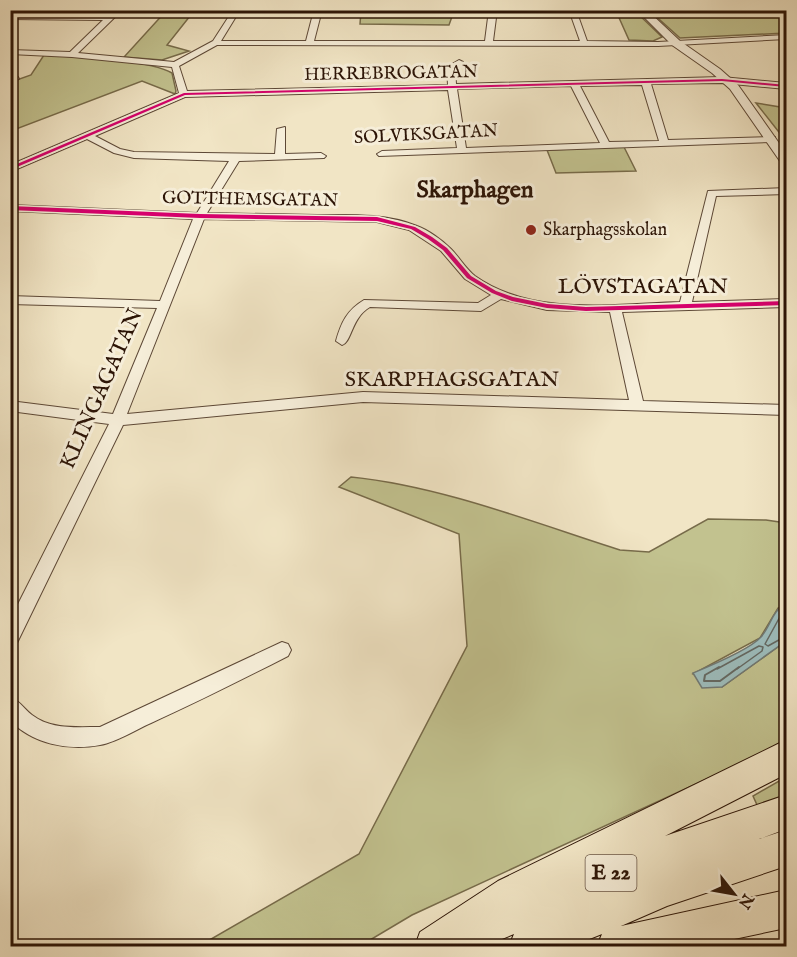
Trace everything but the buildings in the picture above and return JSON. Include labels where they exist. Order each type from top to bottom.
[{"type":"highway","points":[[434,946],[511,894],[786,757]]},
{"type":"highway","name":"E 22","points":[[441,946],[607,874],[786,812]]},
{"type":"highway","name":"E 22","points":[[528,946],[665,888],[786,848]]},
{"type":"highway","points":[[616,946],[786,909]]},
{"type":"street","points":[[72,55],[116,10]]},
{"type":"street","points":[[10,52],[72,55],[176,65],[216,42],[237,10]]},
{"type":"street","points":[[310,42],[318,10]]},
{"type":"street","points":[[489,43],[493,10]]},
{"type":"street","points":[[572,10],[584,43]]},
{"type":"street","points":[[641,10],[676,43],[727,80],[786,161]]},
{"type":"street","points":[[10,17],[109,18]]},
{"type":"street","points":[[216,42],[676,43],[786,37]]},
{"type":"street","points":[[459,62],[452,67],[450,88],[462,150]]},
{"type":"street","points":[[176,65],[184,94]]},
{"type":"street","name":"HERREBROGATAN","points":[[10,169],[184,94],[727,80],[786,86]]},
{"type":"street","points":[[646,83],[664,142]]},
{"type":"street","points":[[575,85],[605,143]]},
{"type":"street","points":[[280,157],[282,129]]},
{"type":"street","points":[[86,135],[117,151],[134,155],[236,158],[321,156]]},
{"type":"street","name":"SOLVIKSGATAN","points":[[382,154],[605,143],[772,139]]},
{"type":"street","name":"KLINGAGATAN","points":[[10,639],[118,420],[200,216],[236,158]]},
{"type":"street","points":[[685,307],[712,193],[786,191]]},
{"type":"street","name":"GOTTHEMSGATAN","points":[[10,208],[200,216],[357,217],[393,222],[413,228],[430,238],[445,249],[469,277]]},
{"type":"street","name":"LÖVSTAGATAN","points":[[469,277],[500,294],[547,306],[615,308],[786,303]]},
{"type":"street","points":[[342,340],[349,317],[356,309],[368,303],[481,307],[500,294]]},
{"type":"street","points":[[10,300],[165,305]]},
{"type":"street","points":[[615,308],[637,404]]},
{"type":"street","name":"SKARPHAGSGATAN","points":[[10,406],[118,420],[363,397],[786,410]]},
{"type":"street","points":[[10,706],[26,722],[44,733],[74,737],[100,736],[207,688],[282,650]]},
{"type":"green space","points":[[361,10],[454,11],[449,25],[360,24]]},
{"type":"green space","points":[[166,11],[194,11],[167,45],[189,51],[162,60],[124,57]]},
{"type":"green space","points":[[616,11],[635,11],[662,37],[653,41],[629,40]]},
{"type":"green space","points":[[650,11],[786,11],[786,33],[680,38]]},
{"type":"green space","points":[[44,55],[110,60],[161,68],[172,73],[176,91],[175,94],[142,81],[11,131],[11,82],[31,75]]},
{"type":"green space","points":[[756,103],[786,108],[786,141]]},
{"type":"green space","points":[[624,147],[636,171],[556,173],[547,150]]},
{"type":"green space","points":[[351,477],[419,488],[453,497],[620,550],[649,552],[708,519],[766,520],[786,523],[786,604],[778,608],[760,638],[693,674],[722,687],[786,641],[786,739],[763,753],[412,915],[360,946],[199,946],[359,854],[467,646],[459,534],[339,487]]},
{"type":"green space","points":[[786,777],[786,799],[758,807],[753,796]]},
{"type":"water","points":[[786,604],[786,641],[722,687],[702,688],[693,673],[755,642],[764,633],[778,610]]},
{"type":"cycle path","points":[[10,169],[184,94],[722,80],[786,86]]},
{"type":"cycle path","points":[[10,208],[200,216],[377,219],[413,228],[430,238],[445,249],[469,277],[494,292],[512,299],[547,306],[586,309],[786,303]]},
{"type":"place","name":"Skarphagsskolan","points":[[531,230]]},
{"type":"district","name":"Skarphagen","points":[[475,190]]}]
